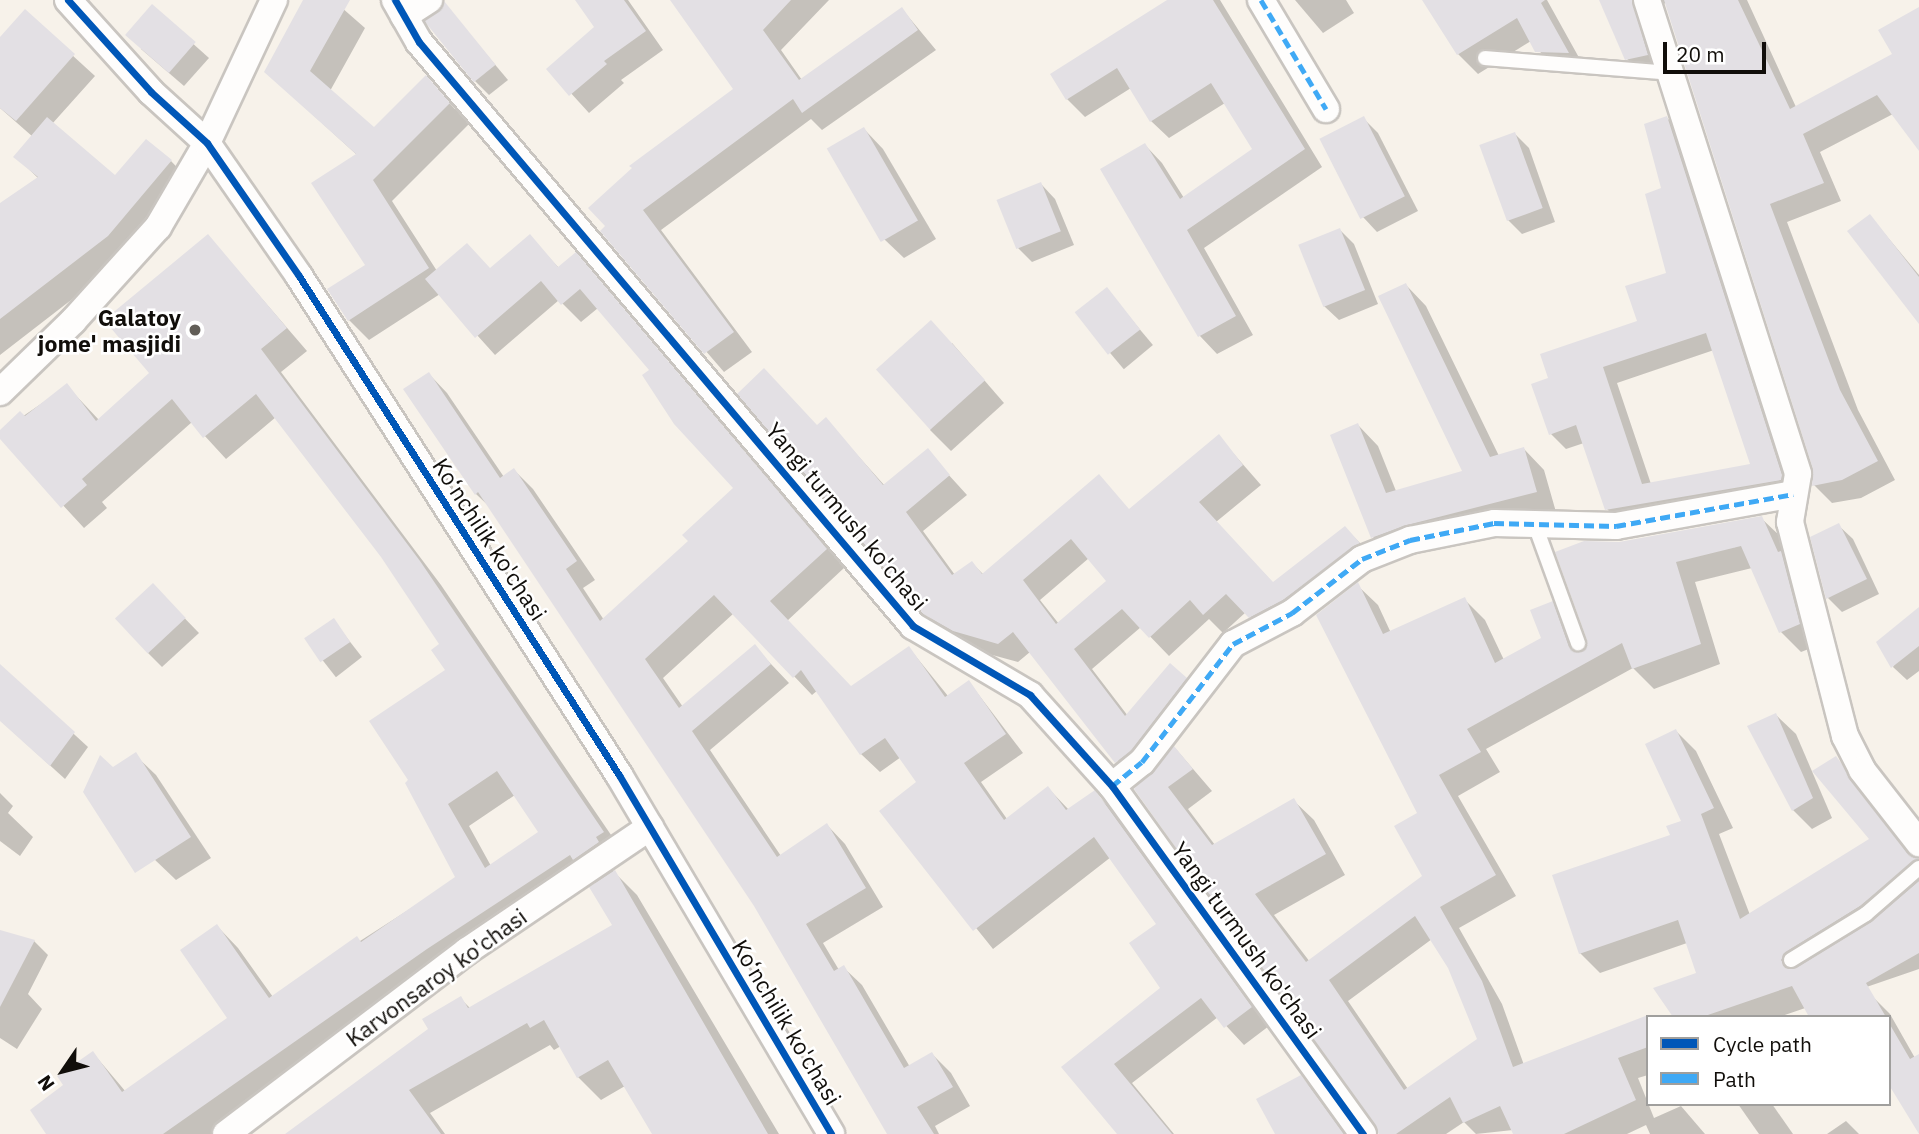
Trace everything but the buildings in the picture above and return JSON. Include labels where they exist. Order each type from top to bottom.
[{"type":"street","name":"Ko‘nchilik ko'chasi","points":[[68,0],[151,93],[206,143],[299,276],[650,827],[831,1134]]},
{"type":"street","points":[[0,392],[73,321],[158,227],[206,143],[274,0]]},
{"type":"street","name":"Yangi turmush ko'chasi","points":[[429,0],[399,8],[419,42],[913,626],[1030,695],[1112,786],[1363,1134]]},
{"type":"street","points":[[1261,0],[1326,109]]},
{"type":"street","points":[[1647,0],[1674,74],[1743,307],[1798,474],[1790,522],[1845,736],[1862,770],[1919,843]]},
{"type":"street","points":[[1112,786],[1142,762],[1233,644],[1292,613],[1362,559],[1410,540],[1494,523],[1616,526],[1793,495]]},
{"type":"street","name":"Karvonsaroy ko'chasi","points":[[226,1134],[467,951],[650,827]]},
{"type":"lane","points":[[1485,58],[1674,74]]},
{"type":"lane","points":[[1535,525],[1578,642]]},
{"type":"lane","points":[[1791,960],[1866,914],[1919,869]]},
{"type":"marked path","points":[[1261,0],[1326,109]]},
{"type":"marked path","points":[[1112,786],[1142,762],[1233,644],[1292,613],[1362,559],[1410,540],[1494,523],[1616,526],[1793,494]]},
{"type":"cycle path","points":[[68,0],[151,92],[207,143],[299,276],[619,775],[831,1134]]},
{"type":"cycle path","points":[[395,0],[419,42],[913,626],[1030,695],[1112,786],[1363,1134]]},
{"type":"place","name":"Galatoy jome' masjidi","points":[[195,330]]}]
